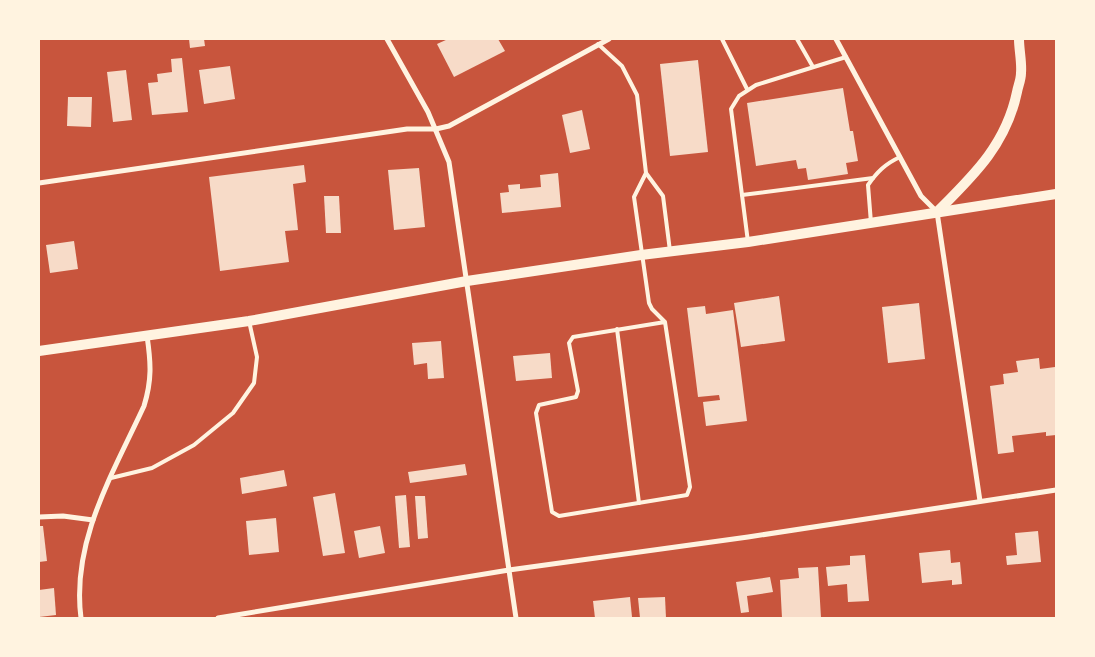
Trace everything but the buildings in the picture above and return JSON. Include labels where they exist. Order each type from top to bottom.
[{"type":"main road","points":[[937,212],[984,162],[1007,127],[1021,74],[1018,39]]},
{"type":"main road","points":[[39,351],[249,321],[467,280],[748,242],[1056,194]]},
{"type":"street","points":[[388,39],[428,112],[449,162],[516,618]]},
{"type":"street","points":[[39,183],[406,130],[436,129],[449,126],[609,39]]},
{"type":"street","points":[[836,39],[921,196],[937,212],[980,502]]},
{"type":"street","points":[[81,618],[79,594],[82,557],[93,520],[144,406],[148,392],[151,365],[147,336]]},
{"type":"street","points":[[218,618],[509,570],[1056,490]]},
{"type":"street","points":[[39,517],[64,516],[93,520]]},
{"type":"lane","points":[[722,39],[747,90]]},
{"type":"lane","points":[[797,39],[812,67]]},
{"type":"lane","points":[[598,44],[622,66],[637,95],[646,173],[663,196],[670,252]]},
{"type":"lane","points":[[748,242],[731,109],[739,96],[756,85],[846,57]]},
{"type":"lane","points":[[871,222],[868,185],[879,170],[900,157]]},
{"type":"lane","points":[[646,173],[634,197],[641,255],[649,303],[652,309],[665,322],[690,487],[687,495],[559,516],[552,512],[536,413],[539,405],[576,397],[578,391],[569,342],[573,336],[665,322]]},
{"type":"lane","points":[[742,195],[873,178]]},
{"type":"lane","points":[[111,478],[152,468],[194,445],[233,413],[254,383],[257,357],[249,321]]},
{"type":"lane","points":[[617,330],[639,503]]}]
